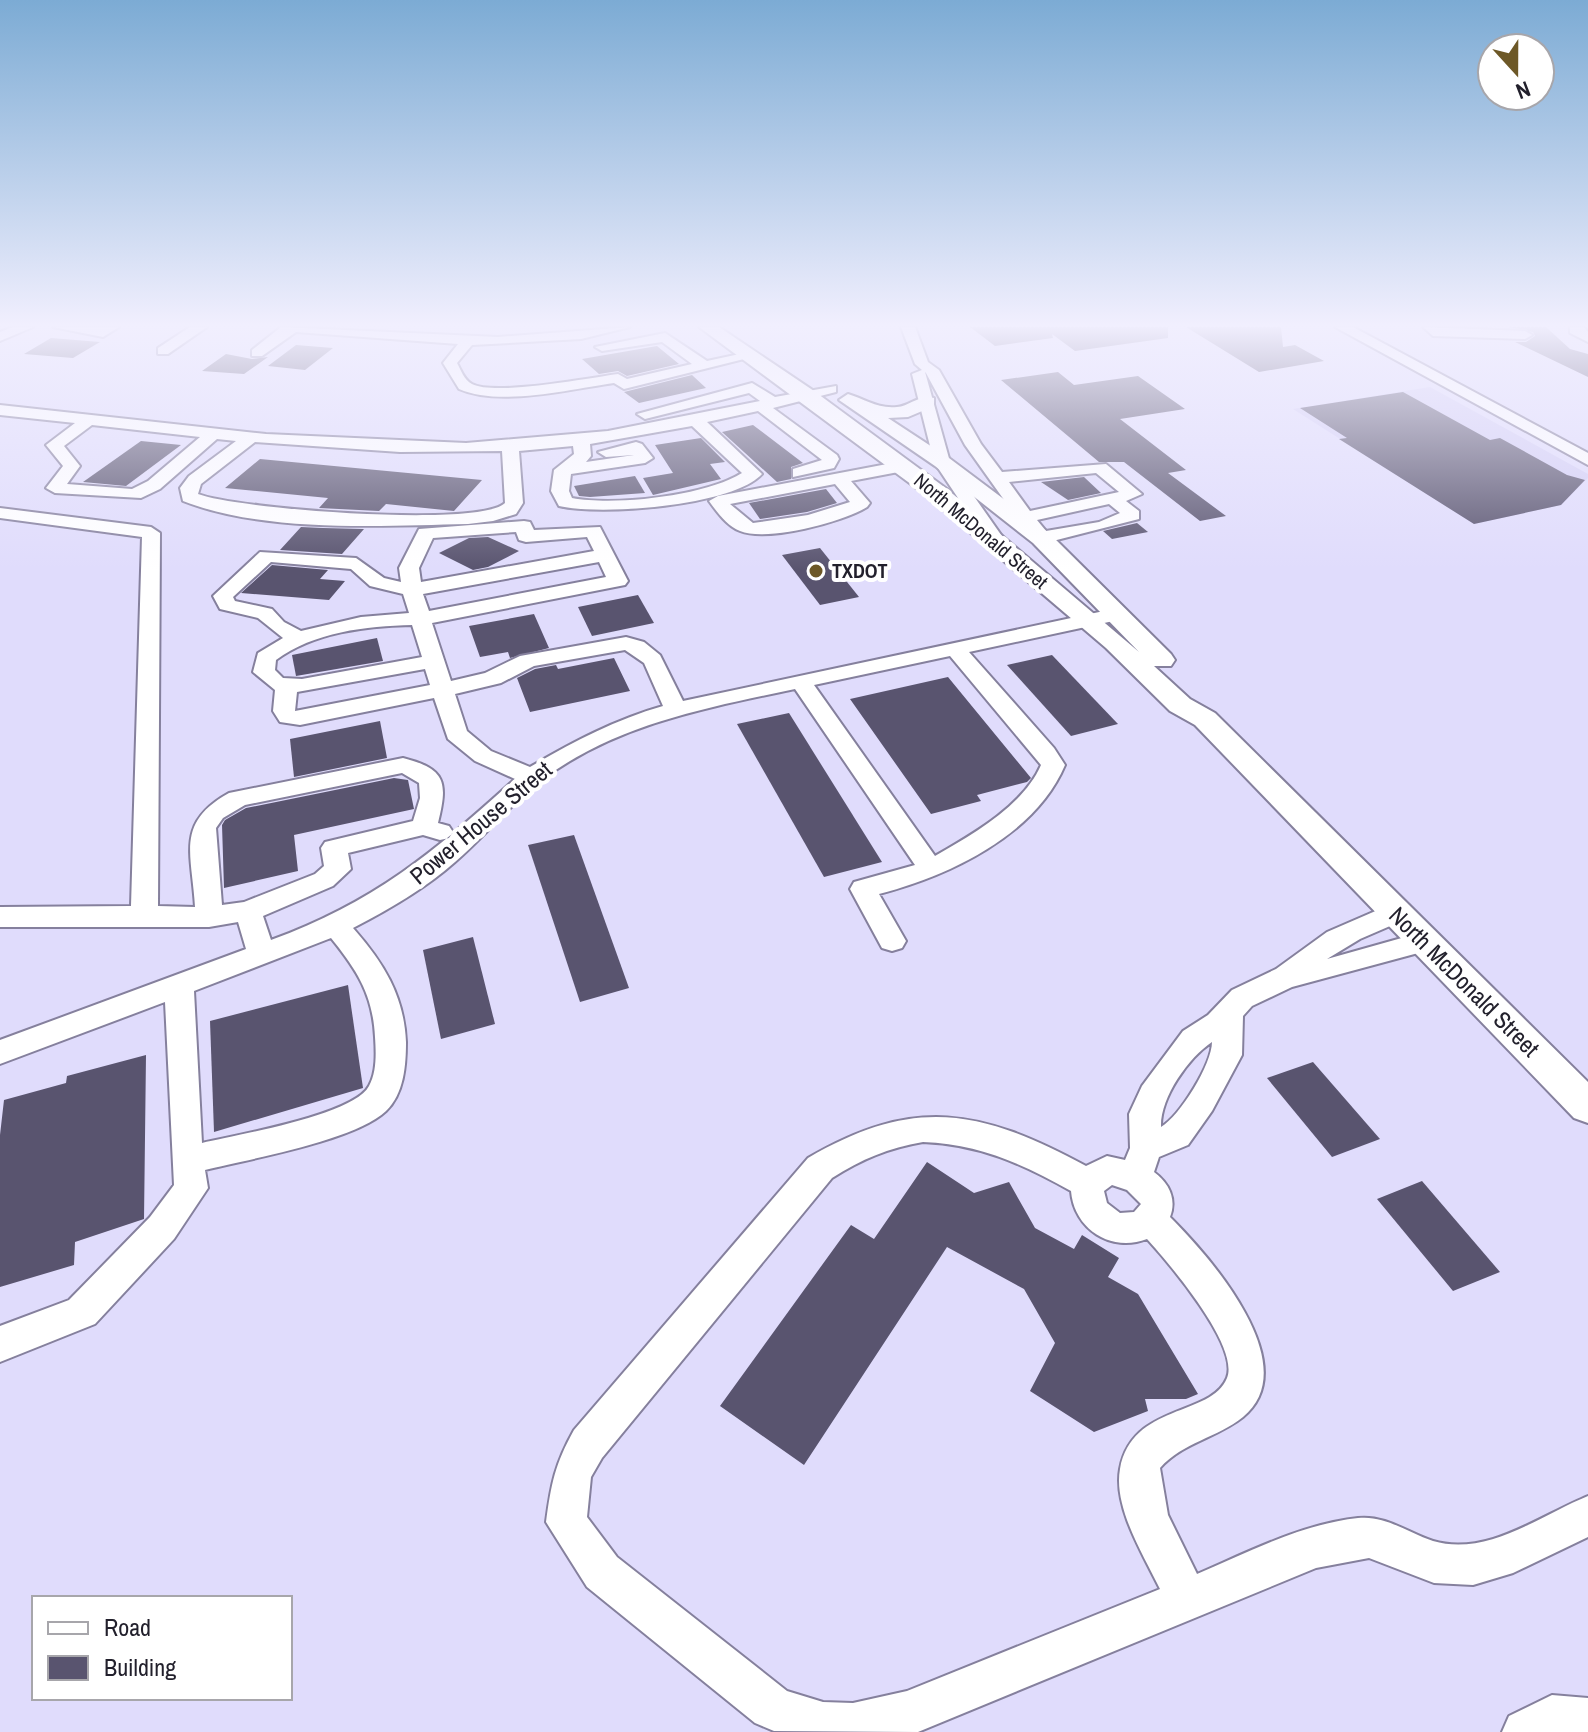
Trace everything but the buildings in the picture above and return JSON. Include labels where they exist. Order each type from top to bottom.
[{"type":"main road","name":"North McDonald Street","points":[[824,408],[997,542],[1089,620],[1180,705],[1205,719],[1588,1107]]},
{"type":"main road","name":"North McDonald Street","points":[[860,408],[942,462],[1041,538],[1199,700],[1205,719]]},
{"type":"main road","points":[[863,410],[901,413],[913,408]]},
{"type":"street","points":[[640,408],[662,428]]},
{"type":"street","points":[[751,408],[582,448],[563,470],[560,491],[565,502],[590,507],[728,488],[753,474],[781,477],[828,464],[831,459],[771,408]]},
{"type":"street","points":[[928,408],[942,462],[997,542]]},
{"type":"street","points":[[954,408],[996,478],[1041,538],[1133,515],[1112,498]]},
{"type":"street","points":[[1491,408],[1588,460]]},
{"type":"street","points":[[0,410],[401,447],[636,447],[645,458],[563,470]]},
{"type":"street","points":[[90,419],[54,445],[72,466],[55,488],[135,494],[154,485],[216,431]]},
{"type":"street","points":[[696,421],[753,474]]},
{"type":"street","points":[[254,435],[195,480],[189,488],[189,497],[215,507],[336,518],[493,516],[510,510],[514,503],[510,446]]},
{"type":"street","points":[[840,479],[861,503],[843,513],[753,529],[736,522],[718,501],[903,466]]},
{"type":"street","points":[[996,478],[1100,468],[1133,494],[1026,517]]},
{"type":"street","points":[[1568,471],[1588,468]]},
{"type":"street","points":[[0,513],[151,533],[144,915]]},
{"type":"street","points":[[433,661],[302,686],[277,684],[264,672],[266,658],[297,637],[395,618],[421,619],[618,581],[593,531],[526,536],[524,526],[426,533],[409,568],[412,590],[421,619],[433,661],[441,689],[451,725],[463,741],[483,756],[531,777]]},
{"type":"street","points":[[297,637],[277,626],[265,613],[227,605],[223,596],[267,556],[356,564],[377,582],[412,590],[605,555]]},
{"type":"street","name":"Power House Street","points":[[0,1052],[335,925],[397,892],[462,840],[531,777],[599,737],[675,708],[1118,614]]},
{"type":"street","points":[[287,685],[284,711],[288,717],[300,718],[493,678],[528,661],[626,643],[641,646],[650,654],[675,708]]},
{"type":"street","points":[[892,941],[863,889],[931,869],[1003,823],[1051,777],[1053,765],[954,648]]},
{"type":"street","points":[[800,681],[931,869]]},
{"type":"street","points":[[209,917],[203,828],[214,812],[238,799],[403,765],[421,771],[431,781],[432,798],[424,827]]},
{"type":"street","points":[[0,917],[209,917],[248,911],[324,880],[338,869],[334,848],[424,827],[462,840]]},
{"type":"street","points":[[248,911],[262,955]]},
{"type":"street","points":[[1286,977],[1316,949],[1349,929],[1394,913]]},
{"type":"street","points":[[188,1160],[323,1125],[363,1111],[378,1100],[388,1083],[392,1055],[387,1015],[376,975],[335,925]]},
{"type":"street","points":[[1228,1012],[1227,1055],[1201,1102],[1177,1135],[1141,1162],[1107,1170],[1096,1175],[1089,1185],[1087,1198],[1093,1213],[1106,1224],[1123,1229],[1139,1228],[1151,1220],[1156,1209],[1154,1196],[1141,1162],[1145,1114],[1157,1086],[1194,1039],[1249,993],[1286,977],[1329,969],[1423,942]]},
{"type":"street","points":[[0,1344],[82,1312],[162,1228],[191,1188],[179,986]]},
{"type":"street","points":[[1089,1185],[1035,1153],[993,1137],[951,1128],[891,1133],[843,1152],[820,1168],[588,1444],[572,1473],[566,1522],[602,1572],[771,1707],[803,1723],[828,1728],[865,1726],[907,1714],[1322,1546],[1362,1537],[1394,1545],[1436,1563],[1476,1564],[1588,1516]]},
{"type":"street","points":[[1151,1220],[1180,1248],[1244,1353],[1247,1374],[1242,1389],[1228,1405],[1184,1425],[1152,1449],[1140,1467],[1141,1490],[1153,1527],[1187,1599]]},
{"type":"street","points":[[1525,1732],[1552,1718],[1588,1721]]},
{"type":"shaded area","points":[[1468,408],[1588,474],[1588,478],[1561,505],[1474,524],[1293,409]]},
{"type":"place","name":"TXDOT","points":[[816,571]]}]
